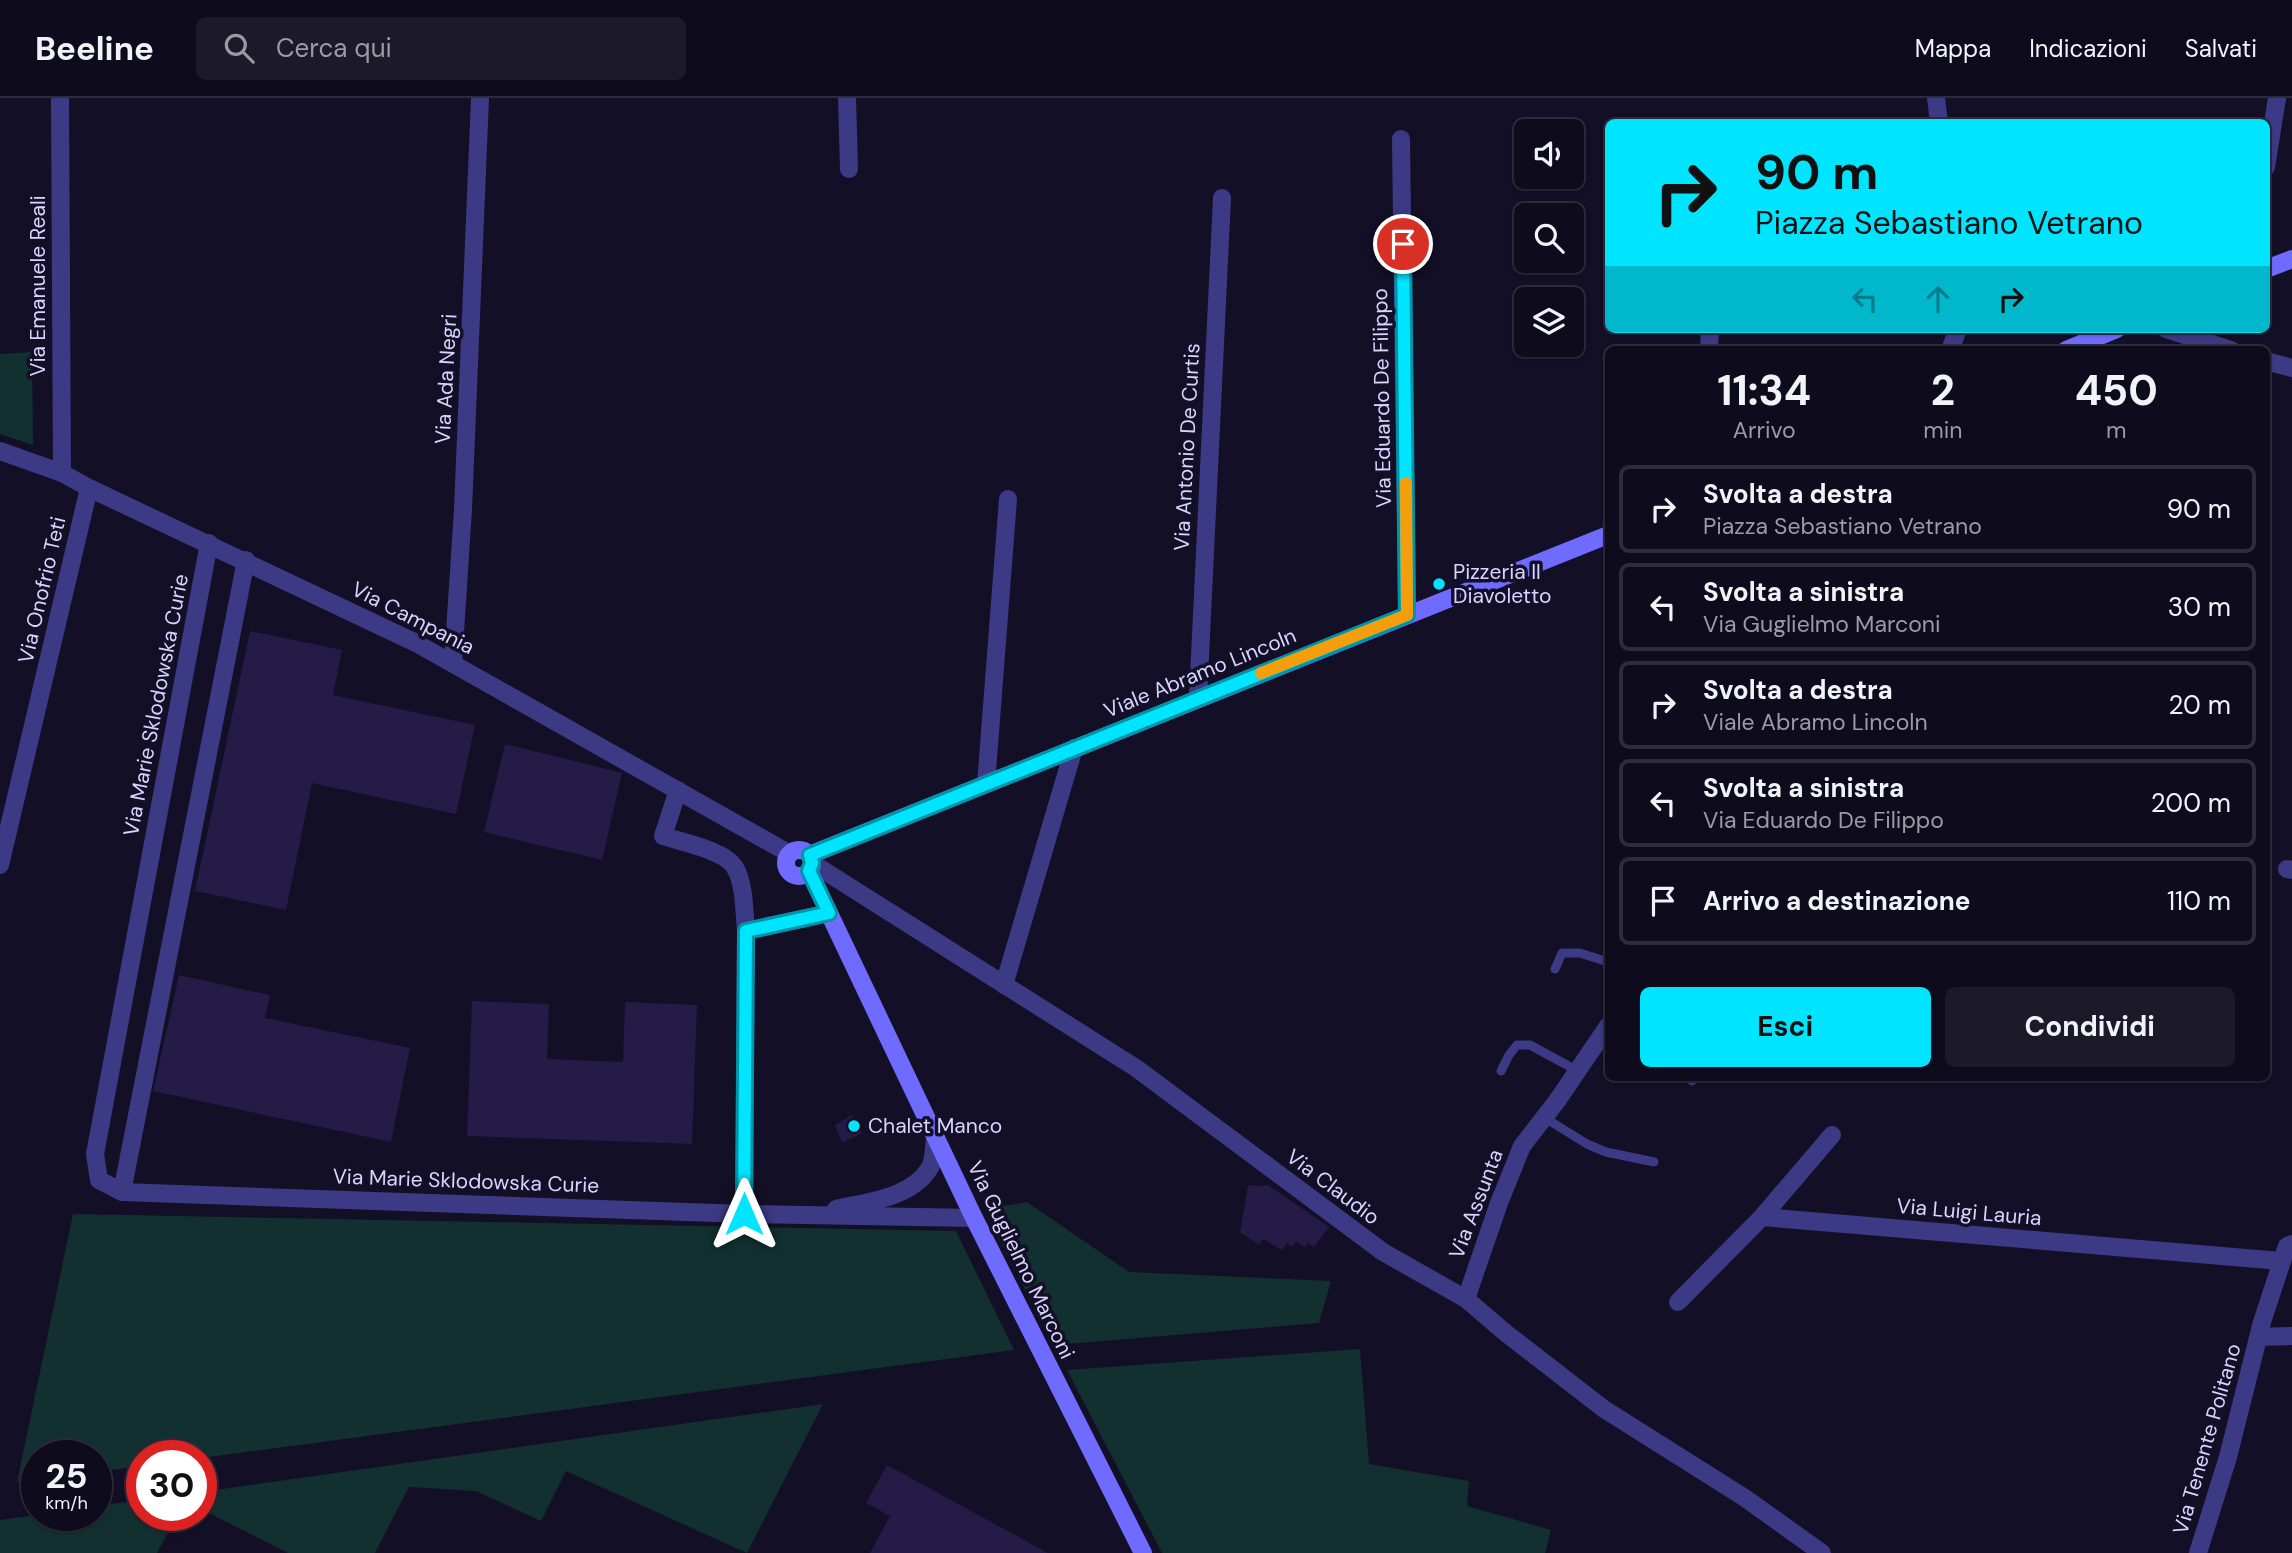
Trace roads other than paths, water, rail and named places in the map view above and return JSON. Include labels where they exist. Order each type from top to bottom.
[{"type":"street","name":"Via Emanuele Reali","points":[[60,98],[62,473]]},
{"type":"street","name":"Via Ada Negri","points":[[453,663],[463,509],[480,98]]},
{"type":"street","points":[[847,98],[849,169]]},
{"type":"street","points":[[1936,98],[1939,119]]},
{"type":"street","points":[[2270,142],[2277,98]]},
{"type":"street","name":"Via Eduardo De Filippo","points":[[1401,139],[1407,615]]},
{"type":"street","name":"Via Antonio De Curtis","points":[[1198,698],[1222,198]]},
{"type":"street","points":[[2270,268],[2292,259]]},
{"type":"street","points":[[2076,346],[2107,333]]},
{"type":"street","points":[[2178,333],[2219,346]]},
{"type":"street","points":[[2270,362],[2292,368]]},
{"type":"street","name":"Via Campania","points":[[0,451],[62,473],[416,643],[790,854],[802,850],[810,863]]},
{"type":"street","name":"Via Onofrio Teti","points":[[0,865],[89,488]]},
{"type":"street","points":[[985,784],[1009,499]]},
{"type":"street","name":"Viale Abramo Lincoln","points":[[810,863],[985,784],[1605,537]]},
{"type":"street","name":"Via Marie Sklodowska Curie","points":[[209,543],[95,1154],[99,1180],[122,1192],[744,1214],[974,1218]]},
{"type":"street","points":[[122,1192],[246,561]]},
{"type":"street","points":[[1004,985],[1074,748]]},
{"type":"street","points":[[678,790],[663,836],[719,854],[733,865],[741,887],[746,931],[744,1214]]},
{"type":"street","name":"Via Claudio","points":[[810,863],[1136,1068],[1383,1252],[1466,1299],[1604,1409],[1745,1498],[1822,1553]]},
{"type":"street","name":"Via Guglielmo Marconi","points":[[810,863],[829,913],[974,1218],[1143,1553]]},
{"type":"street","points":[[746,931],[829,913]]},
{"type":"street","name":"Via Assunta","points":[[1466,1299],[1522,1146],[1578,1071],[1603,1043]]},
{"type":"street","points":[[1678,1302],[1762,1217],[1832,1135]]},
{"type":"street","name":"Via Marie Sklodowska Curie","points":[[807,1215],[876,1200],[910,1188],[930,1168],[935,1137]]},
{"type":"street","name":"Via Luigi Lauria","points":[[1762,1217],[2281,1261]]},
{"type":"street","name":"Via Tenente Politano","points":[[2199,1553],[2228,1457],[2262,1322],[2281,1261],[2287,1246],[2292,1244]]},
{"type":"street","points":[[2259,1337],[2292,1336]]},
{"type":"lane","points":[[1555,969],[1562,953],[1580,953],[1605,961]]},
{"type":"lane","points":[[1501,1071],[1517,1045],[1530,1045],[1578,1071]]},
{"type":"lane","points":[[1545,1118],[1587,1144],[1606,1152],[1654,1162]]},
{"type":"place","name":"Pizzeria Il Diavoletto","points":[[1439,584]]},
{"type":"place","name":"Chalet Manco","points":[[854,1126]]}]
